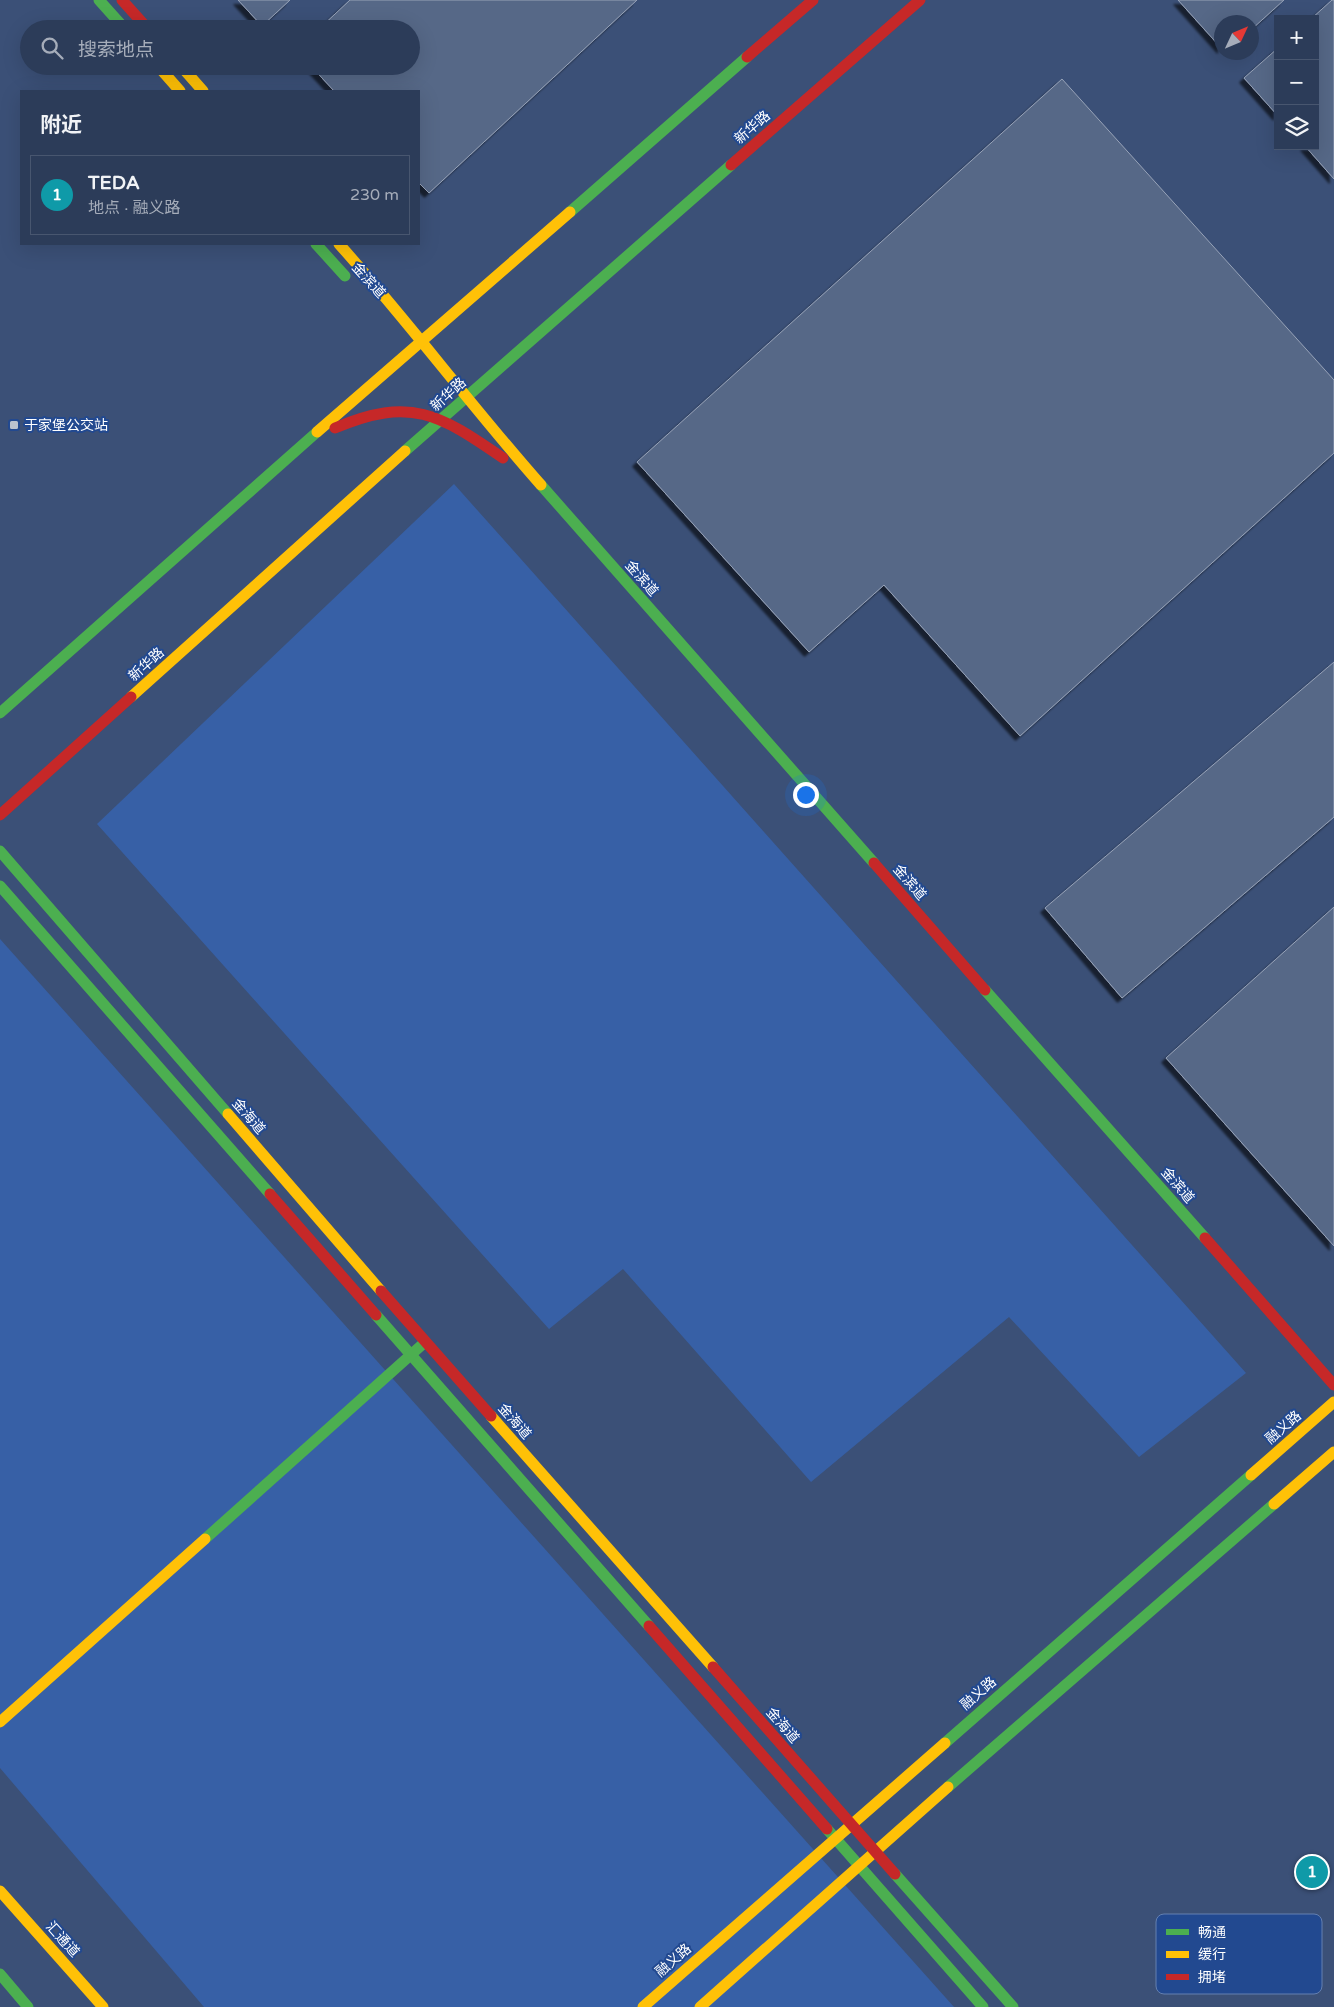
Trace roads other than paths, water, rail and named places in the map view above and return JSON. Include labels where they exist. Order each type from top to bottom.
[{"type":"street","points":[[99,0],[117,20]]},
{"type":"street","points":[[122,0],[140,20]]},
{"type":"street","points":[[0,713],[415,345],[813,0]]},
{"type":"street","name":"新华路","points":[[0,815],[440,420],[920,0]]},
{"type":"street","points":[[166,75],[179,90]]},
{"type":"street","points":[[189,75],[202,90]]},
{"type":"street","name":"金滨道","points":[[317,245],[355,288]]},
{"type":"street","name":"金滨道","points":[[340,245],[415,345],[466,397],[544,490],[1334,1384]]},
{"type":"street","points":[[306,442],[354,419],[384,410],[402,409],[440,420],[472,437],[544,490]]},
{"type":"street","name":"金海道","points":[[0,851],[426,1342],[1013,2007]]},
{"type":"street","points":[[0,886],[983,2007]]},
{"type":"street","points":[[0,1722],[426,1342]]},
{"type":"street","points":[[1300,1346],[1309,1353],[1326,1360]]},
{"type":"street","name":"融义路","points":[[643,2007],[1334,1402]]},
{"type":"street","points":[[700,2007],[875,1851],[1334,1452]]},
{"type":"street","points":[[893,1807],[907,1782],[924,1760]]},
{"type":"street","points":[[880,1833],[875,1851],[882,1877],[902,1914]]},
{"type":"street","name":"汇通道","points":[[0,1891],[103,2007]]},
{"type":"street","points":[[0,1974],[28,2007]]},
{"type":"place","name":"于家堡公交站","points":[[14,425]]},
{"type":"place","name":"TEDA","points":[[1312,1872]]}]
